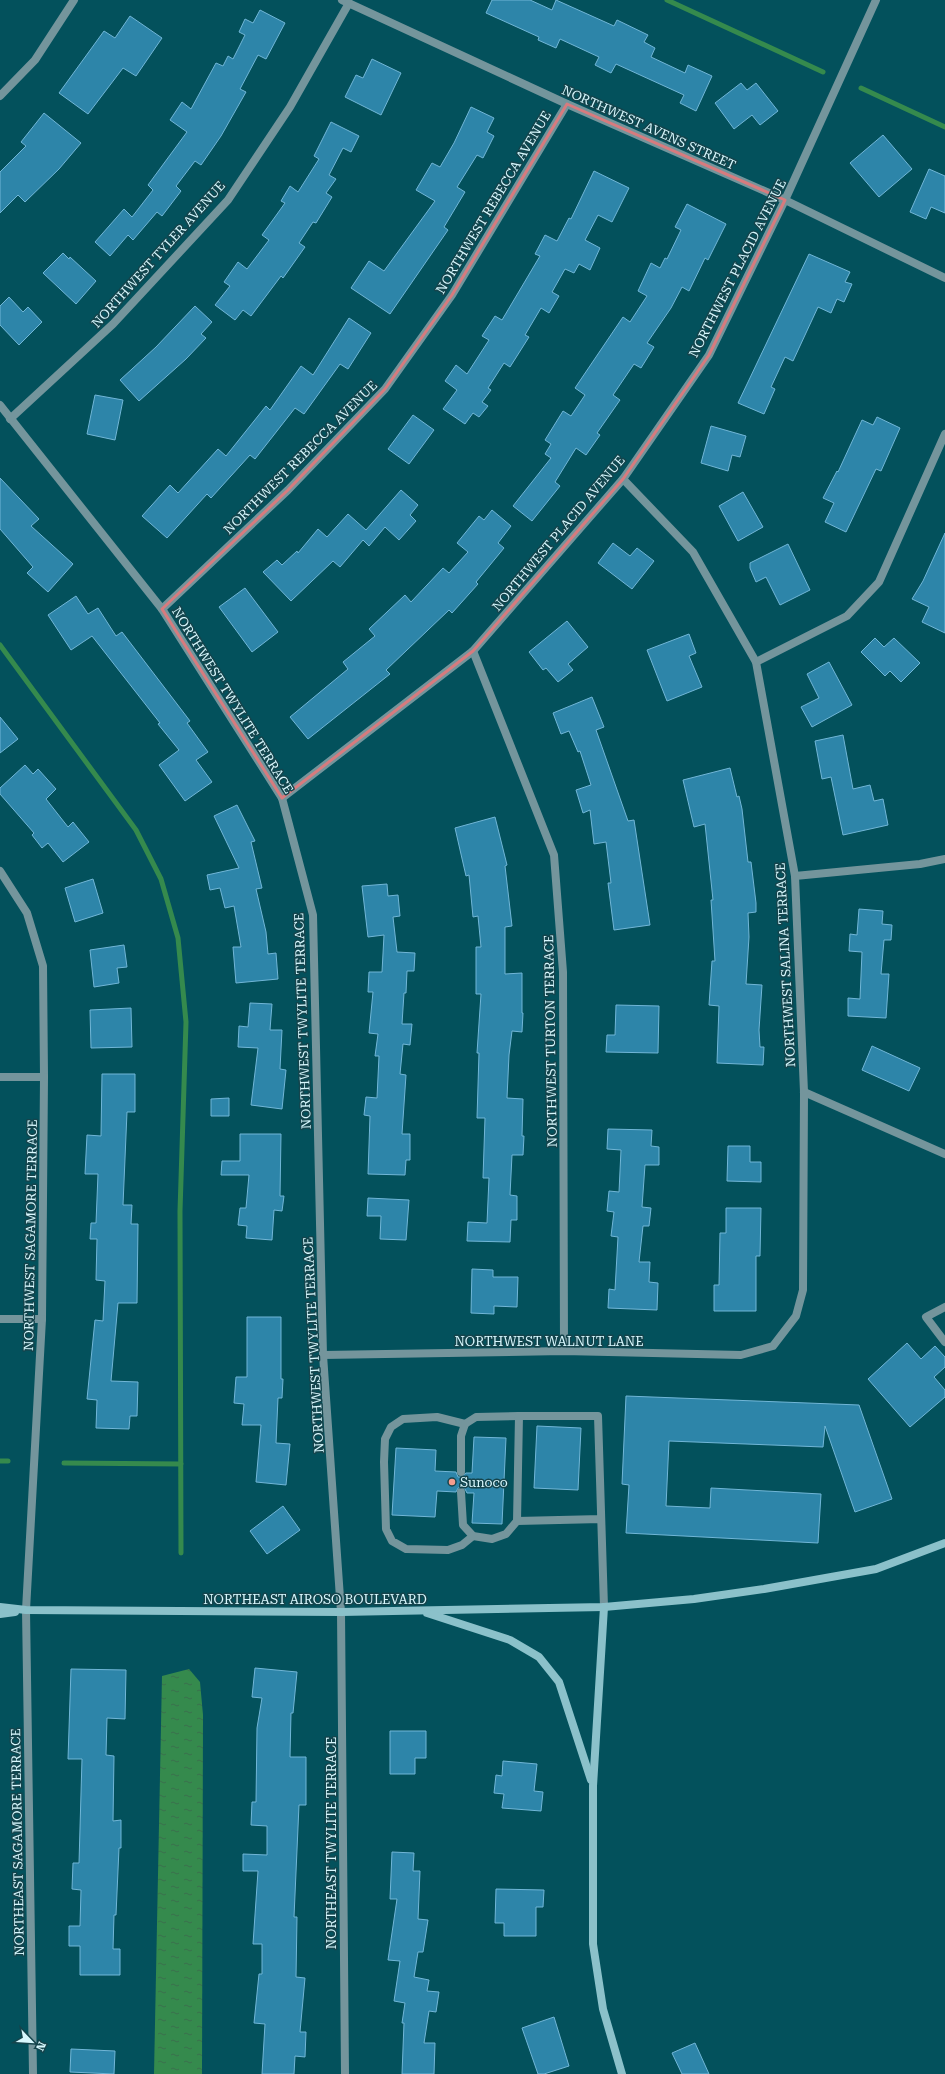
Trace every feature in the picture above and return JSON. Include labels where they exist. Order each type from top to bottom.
[{"type":"main road","name":"NORTHEAST AIROSO BOULEVARD","points":[[0,1607],[26,1610],[341,1612],[604,1607],[694,1599],[764,1589],[876,1568],[945,1543]]},
{"type":"main road","points":[[604,1607],[593,1786],[594,1944],[603,2010],[622,2074]]},
{"type":"main road","name":"NORTHEAST AIROSO BOULEVARD","points":[[0,1614],[26,1610]]},
{"type":"main road","points":[[420,1611],[510,1640],[539,1657],[560,1682],[593,1786]]},
{"type":"street","points":[[0,96],[35,60],[74,0]]},
{"type":"street","name":"NORTHWEST PLACID AVENUE","points":[[282,798],[473,651],[623,479],[709,355],[785,200],[876,0]]},
{"type":"street","name":"NORTHWEST AVENS STREET","points":[[345,2],[567,104],[785,200],[945,278]]},
{"type":"street","name":"NORTHWEST TYLER AVENUE","points":[[10,419],[114,324],[228,200],[290,106],[345,2]]},
{"type":"street","name":"NORTHWEST REBECCA AVENUE","points":[[162,609],[288,490],[386,389],[452,295],[567,104]]},
{"type":"street","name":"NORTHWEST TWYLITE TERRACE","points":[[0,405],[162,609],[282,798],[313,915],[323,1355],[341,1612]]},
{"type":"street","points":[[756,662],[847,616],[879,582],[945,434]]},
{"type":"street","name":"NORTHWEST SALINA TERRACE","points":[[623,479],[693,552],[756,662],[795,876],[804,1092],[803,1290],[796,1316],[773,1346]]},
{"type":"street","name":"NORTHWEST TURTON TERRACE","points":[[473,651],[554,855],[563,972],[564,1351]]},
{"type":"street","points":[[795,876],[920,864],[945,859]]},
{"type":"street","name":"NORTHWEST SAGAMORE TERRACE","points":[[0,871],[27,913],[43,966],[44,1077],[42,1318],[26,1610]]},
{"type":"street","points":[[0,1077],[44,1077]]},
{"type":"street","points":[[804,1092],[945,1154]]},
{"type":"street","points":[[945,1308],[926,1317],[945,1342]]},
{"type":"street","points":[[0,1319],[42,1318]]},
{"type":"street","name":"NORTHWEST WALNUT LANE","points":[[323,1355],[564,1351],[741,1355],[773,1346]]},
{"type":"street","points":[[461,1492],[463,1525],[473,1536],[492,1539],[506,1534],[518,1521],[519,1416]]},
{"type":"street","points":[[461,1472],[461,1436],[465,1424],[476,1417],[598,1416],[604,1607]]},
{"type":"street","points":[[465,1424],[437,1417],[403,1420],[392,1427],[385,1439],[384,1462],[386,1529],[392,1541],[406,1549],[448,1550],[462,1545],[473,1536]]},
{"type":"street","points":[[518,1521],[601,1519]]},
{"type":"street","name":"NORTHEAST SAGAMORE TERRACE","points":[[26,1610],[33,2074]]},
{"type":"street","name":"NORTHEAST TWYLITE TERRACE","points":[[341,1612],[345,2074]]},
{"type":"highlighted area","points":[[567,104],[785,200],[709,355],[623,479],[473,651],[282,798],[162,609],[288,490],[385,389],[452,295]]},
{"type":"water","points":[[189,1669],[200,1682],[203,1715],[202,2074],[154,2074],[162,1676]]},
{"type":"building","points":[[492,0],[530,0],[552,10],[556,0],[614,26],[617,20],[648,35],[644,42],[655,48],[651,57],[685,73],[688,65],[712,76],[696,111],[680,103],[684,95],[616,64],[611,73],[595,65],[599,57],[560,39],[556,48],[538,40],[539,37],[486,13]]},
{"type":"building","points":[[260,10],[285,23],[266,59],[258,55],[240,89],[246,92],[221,136],[201,165],[195,161],[176,186],[181,191],[162,216],[157,212],[133,240],[128,235],[110,256],[95,242],[124,209],[132,217],[153,190],[148,185],[187,132],[170,120],[182,102],[191,109],[216,63],[223,66],[228,56],[233,59],[245,35],[239,32],[245,19],[253,23]]},
{"type":"building","points":[[130,16],[162,38],[136,76],[123,68],[88,114],[59,93],[104,31],[115,38]]},
{"type":"building","points":[[372,59],[401,73],[381,115],[345,97],[356,75],[363,78]]},
{"type":"building","points":[[741,83],[747,90],[756,83],[778,111],[760,125],[752,115],[734,129],[715,103]]},
{"type":"building","points":[[471,107],[494,118],[487,132],[494,136],[483,158],[477,155],[457,187],[465,192],[444,227],[448,230],[390,314],[351,288],[369,261],[384,271],[435,201],[416,190],[432,163],[440,167],[454,143]]},
{"type":"building","points":[[44,113],[81,143],[59,169],[25,202],[18,195],[0,213],[0,172],[26,146],[21,142]]},
{"type":"building","points":[[331,122],[359,136],[351,152],[343,148],[329,175],[336,179],[326,193],[332,197],[316,223],[313,222],[299,243],[305,247],[283,278],[281,276],[251,316],[243,310],[235,320],[215,305],[230,286],[224,282],[238,262],[247,269],[269,240],[262,235],[285,203],[281,201],[290,186],[298,192],[319,159],[314,156]]},
{"type":"building","points":[[883,135],[912,169],[879,197],[850,163]]},
{"type":"building","points":[[929,169],[945,176],[945,213],[931,207],[926,219],[910,212]]},
{"type":"building","points":[[594,171],[629,188],[612,222],[598,215],[585,240],[600,248],[590,270],[579,264],[574,273],[565,269],[552,292],[559,296],[549,313],[541,308],[525,335],[529,337],[510,367],[504,363],[488,388],[491,390],[482,402],[488,406],[479,417],[473,413],[465,424],[443,409],[457,390],[445,381],[456,365],[467,374],[489,340],[482,336],[495,316],[502,320],[540,256],[535,254],[545,235],[557,241],[569,218],[571,219]]},
{"type":"building","points":[[687,204],[726,224],[708,260],[705,258],[689,291],[682,287],[671,308],[647,343],[654,347],[641,368],[634,364],[613,395],[620,400],[597,433],[600,435],[586,455],[576,448],[555,482],[560,486],[532,521],[513,506],[551,458],[545,454],[551,444],[545,440],[563,411],[571,416],[585,395],[575,388],[623,317],[630,322],[647,296],[638,291],[651,263],[660,268],[665,258],[667,259],[681,230],[675,227]]},
{"type":"building","points":[[63,253],[69,259],[70,257],[96,281],[76,304],[43,273]]},
{"type":"building","points":[[809,254],[850,272],[845,282],[852,284],[844,302],[837,299],[831,313],[818,307],[793,361],[785,357],[771,387],[775,389],[764,414],[738,403]]},
{"type":"building","points":[[9,297],[23,312],[28,307],[42,322],[19,345],[0,325],[0,306]]},
{"type":"building","points":[[195,306],[212,322],[201,334],[206,338],[186,359],[139,401],[120,380],[156,347]]},
{"type":"building","points":[[349,318],[371,333],[348,369],[340,364],[304,414],[295,408],[255,459],[250,455],[211,498],[207,494],[167,538],[142,516],[170,485],[178,493],[218,449],[226,456],[266,406],[270,410],[301,366],[313,375]]},
{"type":"building","points":[[95,395],[123,400],[115,440],[87,434]]},
{"type":"building","points":[[413,415],[434,430],[409,464],[388,449]]},
{"type":"building","points":[[877,417],[900,428],[881,471],[876,469],[846,532],[825,522],[834,503],[823,498],[837,471],[838,472],[862,420],[873,425]]},
{"type":"building","points":[[711,426],[746,436],[740,457],[732,455],[728,471],[701,463]]},
{"type":"building","points":[[0,478],[39,519],[31,526],[73,564],[48,592],[27,573],[33,567],[0,529]]},
{"type":"building","points":[[401,490],[418,505],[410,515],[416,521],[399,540],[385,527],[369,546],[363,540],[340,567],[333,561],[291,601],[263,572],[277,560],[282,565],[297,551],[298,553],[318,529],[327,537],[348,514],[366,530]]},
{"type":"building","points":[[743,492],[763,527],[738,541],[719,506]]},
{"type":"building","points":[[492,510],[511,526],[498,543],[504,548],[476,582],[478,584],[452,613],[449,610],[386,670],[390,674],[308,739],[290,717],[348,669],[343,662],[375,636],[369,629],[405,595],[411,602],[443,568],[449,573],[468,552],[457,543],[479,516],[484,520]]},
{"type":"building","points":[[945,533],[945,633],[922,622],[929,607],[912,599],[923,581]]},
{"type":"building","points":[[613,543],[630,556],[637,548],[654,561],[632,589],[598,563]]},
{"type":"building","points":[[788,544],[810,590],[780,605],[766,577],[756,582],[750,568],[750,563]]},
{"type":"building","points":[[245,588],[278,632],[252,652],[219,607]]},
{"type":"building","points":[[76,596],[88,614],[98,608],[116,636],[122,632],[190,721],[187,723],[208,752],[196,760],[212,782],[185,801],[159,765],[179,750],[158,724],[160,723],[92,636],[71,650],[48,615]]},
{"type":"building","points":[[567,621],[588,647],[568,664],[573,670],[558,682],[546,668],[543,670],[529,652]]},
{"type":"building","points":[[689,634],[696,653],[689,656],[702,687],[667,701],[647,650]]},
{"type":"building","points":[[875,638],[884,647],[894,638],[920,663],[901,682],[890,671],[885,676],[861,652]]},
{"type":"building","points":[[829,662],[852,705],[812,727],[801,707],[819,698],[807,674]]},
{"type":"building","points":[[592,697],[604,727],[596,730],[628,821],[634,820],[650,925],[614,930],[608,883],[611,883],[606,842],[594,844],[590,810],[583,813],[576,790],[591,785],[580,751],[578,752],[569,731],[561,734],[553,713]]},
{"type":"building","points":[[0,717],[18,739],[0,753]]},
{"type":"building","points":[[843,735],[853,789],[870,785],[874,801],[883,799],[888,825],[843,835],[831,777],[822,779],[815,741]]},
{"type":"building","points":[[25,765],[33,774],[38,769],[56,789],[46,799],[68,827],[73,822],[89,842],[63,862],[48,843],[42,848],[32,835],[34,833],[0,794],[0,788]]},
{"type":"building","points":[[730,768],[737,797],[739,796],[742,809],[748,862],[751,862],[756,903],[756,912],[748,913],[749,937],[746,984],[762,985],[759,1030],[760,1047],[764,1047],[763,1065],[717,1063],[719,1006],[709,1005],[712,961],[715,961],[711,900],[713,900],[705,824],[694,827],[683,780]]},
{"type":"building","points":[[237,805],[255,841],[251,842],[262,888],[256,889],[266,932],[268,954],[276,953],[278,979],[236,983],[233,947],[241,947],[234,906],[225,908],[220,888],[210,890],[207,875],[239,868],[214,816]]},
{"type":"building","points":[[495,817],[507,865],[505,866],[512,926],[505,927],[505,974],[522,973],[522,1032],[512,1031],[509,1055],[507,1098],[523,1099],[522,1136],[524,1136],[523,1155],[512,1155],[510,1195],[517,1196],[517,1220],[511,1220],[510,1242],[467,1241],[468,1222],[487,1223],[489,1178],[483,1178],[485,1118],[477,1118],[479,1053],[477,1053],[481,994],[476,994],[476,947],[481,947],[478,916],[473,917],[469,875],[466,876],[455,828]]},
{"type":"building","points":[[93,879],[103,913],[75,922],[65,888]]},
{"type":"building","points":[[387,884],[388,896],[398,895],[400,916],[393,917],[397,952],[415,953],[414,971],[407,971],[402,1024],[412,1024],[410,1045],[403,1044],[400,1074],[406,1075],[402,1134],[410,1134],[410,1160],[406,1160],[405,1175],[368,1174],[370,1116],[364,1115],[366,1097],[377,1098],[379,1056],[375,1056],[378,1034],[369,1033],[373,992],[368,992],[369,972],[382,972],[384,935],[368,937],[362,886]]},
{"type":"building","points":[[859,909],[883,911],[882,924],[892,925],[891,940],[884,940],[881,974],[889,974],[886,1018],[848,1016],[848,998],[860,999],[862,952],[849,951],[850,934],[857,935]]},
{"type":"building","points":[[124,945],[127,967],[117,968],[119,983],[94,987],[90,950]]},
{"type":"building","points":[[250,1003],[272,1004],[270,1030],[282,1030],[280,1069],[286,1070],[282,1109],[251,1105],[258,1048],[238,1047],[239,1026],[248,1027]]},
{"type":"building","points":[[616,1005],[659,1006],[658,1053],[606,1052],[607,1035],[615,1035]]},
{"type":"building","points":[[131,1008],[132,1047],[91,1048],[90,1010]]},
{"type":"building","points":[[872,1046],[920,1068],[909,1091],[862,1070]]},
{"type":"building","points":[[102,1074],[135,1074],[135,1112],[127,1112],[123,1205],[132,1205],[131,1224],[138,1224],[137,1303],[118,1303],[111,1381],[138,1382],[137,1416],[130,1416],[129,1429],[96,1428],[97,1400],[87,1399],[95,1320],[103,1321],[105,1281],[96,1280],[97,1239],[90,1239],[91,1223],[96,1223],[98,1174],[85,1174],[87,1135],[101,1136]]},
{"type":"building","points":[[229,1098],[229,1116],[211,1116],[211,1099]]},
{"type":"building","points":[[608,1129],[652,1130],[651,1146],[659,1147],[659,1165],[645,1165],[642,1207],[651,1208],[649,1226],[643,1226],[639,1262],[650,1262],[649,1282],[658,1283],[657,1310],[608,1308],[609,1289],[615,1290],[618,1237],[611,1236],[614,1212],[607,1211],[609,1191],[619,1192],[621,1150],[607,1149]]},
{"type":"building","points":[[240,1134],[281,1134],[280,1196],[284,1196],[282,1211],[274,1210],[272,1240],[246,1238],[247,1226],[238,1225],[240,1208],[246,1208],[249,1175],[221,1175],[222,1161],[240,1161]]},
{"type":"building","points":[[728,1146],[750,1146],[750,1162],[761,1162],[761,1182],[727,1181]]},
{"type":"building","points":[[368,1198],[409,1200],[406,1240],[380,1239],[381,1216],[367,1216]]},
{"type":"building","points":[[726,1208],[761,1208],[760,1256],[756,1256],[756,1311],[714,1311],[714,1285],[719,1285],[720,1233],[726,1233]]},
{"type":"building","points":[[472,1269],[493,1270],[493,1277],[518,1277],[517,1307],[494,1306],[494,1314],[471,1313]]},
{"type":"building","points":[[247,1317],[281,1317],[281,1379],[283,1379],[282,1398],[278,1398],[276,1443],[290,1444],[286,1485],[256,1482],[261,1425],[242,1425],[244,1404],[234,1403],[236,1377],[247,1377]]},
{"type":"building","points":[[907,1343],[921,1359],[935,1346],[945,1357],[945,1367],[934,1377],[945,1390],[945,1397],[910,1427],[868,1379]]},
{"type":"building","points":[[626,1396],[859,1405],[892,1499],[855,1512],[825,1426],[823,1447],[669,1441],[666,1506],[710,1508],[711,1488],[821,1494],[818,1543],[626,1533],[629,1485],[622,1484]]},
{"type":"building","points":[[537,1426],[581,1428],[578,1490],[534,1488]]},
{"type":"building","points":[[474,1437],[506,1438],[502,1524],[472,1523],[474,1493],[467,1493],[465,1489],[461,1487],[458,1488],[456,1492],[437,1491],[435,1517],[392,1515],[396,1448],[436,1450],[435,1471],[456,1472],[458,1477],[461,1477],[466,1473],[472,1473]]},
{"type":"building","points":[[283,1506],[300,1530],[267,1554],[250,1531]]},
{"type":"building","points":[[255,1668],[297,1672],[293,1713],[291,1713],[290,1757],[306,1757],[306,1805],[299,1805],[294,1917],[297,1917],[296,1977],[305,1978],[300,2032],[306,2032],[305,2057],[295,2056],[294,2074],[262,2074],[265,2024],[254,2023],[259,1974],[262,1974],[262,1944],[253,1944],[258,1871],[243,1871],[243,1854],[267,1855],[267,1826],[251,1825],[252,1802],[256,1802],[257,1728],[262,1698],[252,1697]]},
{"type":"building","points":[[71,1669],[126,1670],[125,1719],[107,1718],[106,1755],[114,1756],[113,1821],[121,1820],[121,1848],[119,1848],[113,1949],[120,1949],[120,1975],[80,1975],[80,1946],[69,1946],[69,1926],[80,1926],[81,1890],[72,1889],[73,1863],[79,1863],[82,1759],[68,1759]]},
{"type":"building","points":[[390,1731],[426,1731],[426,1758],[415,1758],[415,1774],[390,1774]]},
{"type":"building","points":[[503,1761],[537,1764],[534,1791],[543,1792],[541,1811],[502,1808],[504,1794],[494,1793],[496,1775],[502,1776]]},
{"type":"building","points":[[392,1852],[414,1853],[413,1871],[420,1871],[418,1919],[428,1920],[423,1952],[418,1952],[414,1977],[429,1980],[427,1991],[439,1992],[436,2012],[429,2011],[424,2043],[435,2043],[434,2074],[402,2074],[404,2023],[402,2023],[405,2003],[394,2001],[400,1961],[388,1960],[397,1899],[390,1899]]},
{"type":"building","points":[[496,1889],[544,1890],[543,1907],[536,1907],[536,1936],[504,1936],[504,1923],[495,1923]]},
{"type":"building","points":[[554,2017],[569,2066],[544,2074],[538,2074],[522,2028]]},
{"type":"building","points":[[695,2043],[709,2074],[682,2074],[672,2053]]},
{"type":"building","points":[[71,2049],[115,2051],[114,2074],[70,2072]]},
{"type":"waterway","points":[[667,0],[823,72]]},
{"type":"waterway","points":[[861,88],[945,127]]},
{"type":"waterway","points":[[0,645],[136,830],[161,879],[178,938],[186,1022],[180,1211],[181,1553]]},
{"type":"waterway","points":[[0,1461],[8,1461]]},
{"type":"waterway","points":[[64,1463],[181,1464]]},
{"type":"place","name":"Sunoco","points":[[452,1482]]}]
